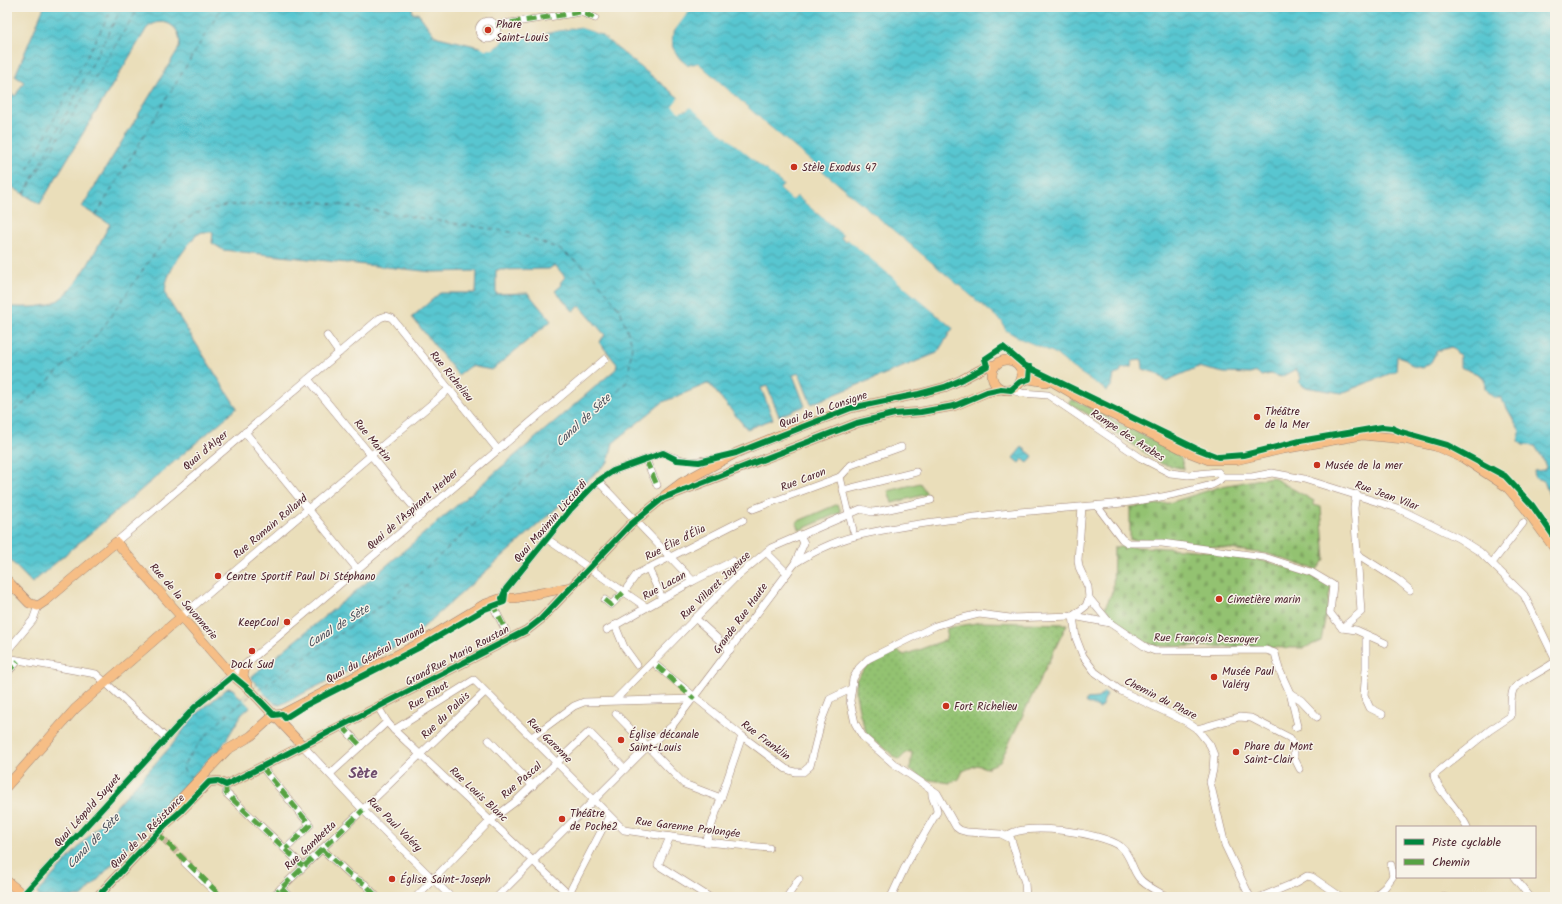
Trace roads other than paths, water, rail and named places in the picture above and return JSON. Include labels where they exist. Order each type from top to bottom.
[{"type":"main road","points":[[1005,390],[994,382],[992,377],[995,365],[1002,360],[1011,360],[1016,363],[1021,370],[1020,383]]},
{"type":"main road","name":"Quai de la Consigne","points":[[678,488],[736,453],[851,408],[945,387],[986,366],[995,365]]},
{"type":"main road","points":[[1021,370],[1041,375],[1054,384],[1188,452],[1209,460],[1236,460],[1313,443],[1362,435],[1418,441],[1441,448],[1480,468],[1507,487],[1525,508],[1555,549]]},
{"type":"main road","points":[[504,595],[515,598],[559,594],[571,587],[635,520],[678,488],[857,423],[894,414],[921,412],[954,406],[988,392],[1005,390],[1020,383],[1035,379],[1054,384]]},
{"type":"main road","name":"Quai d'Alger","points":[[38,606],[116,542]]},
{"type":"main road","name":"Rue de la Savonnerie","points":[[116,542],[233,676],[251,691]]},
{"type":"main road","points":[[7,580],[29,603],[38,606]]},
{"type":"main road","name":"Grand'Rue Mario Roustan","points":[[226,785],[527,630],[541,619],[559,594]]},
{"type":"main road","name":"Quai du Général Durand","points":[[165,825],[175,805],[227,750],[251,736],[274,716],[282,714],[418,644],[504,595]]},
{"type":"main road","name":"Rue Romain Rolland","points":[[7,786],[75,709],[181,617]]},
{"type":"main road","points":[[245,666],[243,676],[251,691]]},
{"type":"main road","name":"Rue Paul Valéry","points":[[251,691],[303,746]]},
{"type":"main road","name":"Quai de la Résistance","points":[[97,897],[165,825],[209,782],[213,780],[226,785]]},
{"type":"main road","points":[[7,881],[23,896]]},
{"type":"street","points":[[496,25],[581,12],[595,18]]},
{"type":"street","name":"Quai d'Alger","points":[[116,542],[380,318],[386,316],[389,317]]},
{"type":"street","name":"Rue Richelieu","points":[[389,317],[498,450]]},
{"type":"street","points":[[327,336],[339,353]]},
{"type":"street","name":"Quai de l'Aspirant Herber","points":[[233,676],[605,359]]},
{"type":"street","name":"Rue Martin","points":[[308,379],[421,516]]},
{"type":"street","points":[[1020,383],[1026,393]]},
{"type":"street","name":"Rue Romain Rolland","points":[[181,617],[449,389]]},
{"type":"street","name":"Rampe des Arabes","points":[[1005,390],[1048,395],[1141,458],[1166,472],[1183,475],[1218,472],[1222,477]]},
{"type":"street","points":[[245,432],[309,508],[358,570]]},
{"type":"street","name":"Rue Caron","points":[[753,509],[840,477],[851,465],[901,447]]},
{"type":"street","name":"Quai Maximin Licciardi","points":[[504,595],[506,589],[570,510],[598,481],[613,471],[664,453],[677,460],[699,462],[736,453]]},
{"type":"street","points":[[646,460],[657,485]]},
{"type":"street","points":[[844,490],[916,472]]},
{"type":"street","name":"Rue Jean Vilar","points":[[1082,507],[1129,503],[1166,497],[1215,484],[1222,477],[1252,477],[1272,473],[1304,479],[1356,494],[1397,508],[1434,525],[1469,545],[1492,563],[1524,595],[1555,659]]},
{"type":"street","points":[[840,477],[853,530]]},
{"type":"street","points":[[598,481],[693,581]]},
{"type":"street","points":[[1342,628],[1361,612],[1354,508],[1356,494]]},
{"type":"street","name":"Rue Villaret Joyeuse","points":[[615,700],[734,579],[771,548],[861,509],[880,511],[932,500]]},
{"type":"street","points":[[1097,506],[1122,539],[1128,543],[1162,543],[1264,557],[1311,572],[1334,585],[1330,613],[1342,628],[1356,630],[1385,643]]},
{"type":"street","points":[[1073,616],[1086,606],[1089,598],[1088,587],[1078,560],[1082,507]]},
{"type":"street","name":"Grande Rue Haute","points":[[497,897],[648,747],[672,726],[694,699],[786,573],[795,563],[820,548],[867,533],[958,519],[1046,509],[1082,507]]},
{"type":"street","name":"Rue Élie d'Élia","points":[[605,600],[611,605],[624,592],[637,574],[743,520]]},
{"type":"street","points":[[1492,563],[1523,523]]},
{"type":"street","points":[[795,563],[804,543],[800,535]]},
{"type":"street","points":[[547,539],[646,607]]},
{"type":"street","points":[[766,552],[786,573]]},
{"type":"street","points":[[1357,554],[1398,580],[1410,590]]},
{"type":"street","name":"Rue Lacan","points":[[607,630],[693,581],[733,561]]},
{"type":"street","points":[[648,568],[662,598]]},
{"type":"street","name":"Rue François Desnoyer","points":[[1089,598],[1100,609],[1110,623],[1147,648],[1155,651],[1266,650],[1275,653],[1279,669],[1290,693],[1298,727]]},
{"type":"street","points":[[491,602],[506,631]]},
{"type":"street","points":[[7,651],[33,620],[38,606]]},
{"type":"street","points":[[1026,897],[1025,883],[1017,853],[1011,839],[1007,836],[960,830],[956,827],[942,799],[932,790],[894,764],[862,737],[853,716],[850,701],[851,688],[856,673],[868,659],[936,626],[955,620],[979,614],[1010,618],[1073,616],[1110,623]]},
{"type":"street","name":"Chemin du Phare","points":[[1073,616],[1076,638],[1083,656],[1096,672],[1121,691],[1167,711],[1197,729],[1210,744],[1214,755],[1213,770],[1210,782],[1225,845],[1250,897]]},
{"type":"street","points":[[695,618],[730,650]]},
{"type":"street","points":[[615,625],[624,647],[637,665]]},
{"type":"street","points":[[1366,635],[1364,695],[1370,708],[1382,714]]},
{"type":"street","points":[[7,658],[96,674],[107,682],[166,738]]},
{"type":"street","points":[[7,673],[18,661]]},
{"type":"street","points":[[1466,826],[1452,802],[1434,780],[1434,775],[1490,730],[1511,716],[1512,691],[1515,686],[1536,675],[1555,662]]},
{"type":"street","name":"Rue Franklin","points":[[656,666],[694,699],[742,736],[786,769],[795,772],[803,772],[812,763],[821,722],[830,699],[851,688]]},
{"type":"street","name":"Quai Léopold Suquet","points":[[23,896],[166,738],[195,708],[233,676]]},
{"type":"street","name":"Rue Garenne","points":[[474,680],[610,816]]},
{"type":"street","name":"Rue Ribot","points":[[394,730],[474,680]]},
{"type":"street","name":"Rue du Palais","points":[[363,810],[485,692]]},
{"type":"street","name":"Rue François Desnoyer","points":[[1290,693],[1301,700],[1317,717]]},
{"type":"street","points":[[532,737],[580,703],[615,700],[694,699]]},
{"type":"street","name":"Rue Louis Blanc","points":[[378,708],[394,730],[491,820],[568,895]]},
{"type":"street","points":[[616,714],[684,784],[721,798]]},
{"type":"street","points":[[1197,729],[1239,717],[1250,718],[1290,738],[1294,745],[1294,757],[1300,769]]},
{"type":"street","points":[[330,774],[387,722]]},
{"type":"street","points":[[342,726],[361,746]]},
{"type":"street","name":"Rue Pascal","points":[[416,897],[491,820],[533,786],[589,732],[626,770]]},
{"type":"street","points":[[706,842],[742,736]]},
{"type":"street","points":[[489,740],[533,786]]},
{"type":"street","name":"Rue Paul Valéry","points":[[303,746],[363,810],[451,897]]},
{"type":"street","points":[[262,767],[310,824],[286,849]]},
{"type":"street","points":[[226,785],[226,793],[303,866]]},
{"type":"street","points":[[891,897],[906,865],[937,812],[936,805],[931,796],[932,790]]},
{"type":"street","name":"Rue Gambetta","points":[[272,897],[363,810]]},
{"type":"street","points":[[568,895],[610,816]]},
{"type":"street","name":"Rue Garenne Prolongée","points":[[610,816],[624,830],[706,842],[769,848]]},
{"type":"street","points":[[1007,836],[1013,832],[1038,829],[1073,831],[1101,837],[1120,846],[1129,856],[1138,878],[1167,897]]},
{"type":"street","points":[[670,837],[658,865],[709,897]]},
{"type":"street","points":[[322,849],[351,876],[365,884],[377,897]]},
{"type":"street","points":[[185,863],[220,897]]},
{"type":"street","points":[[1374,897],[1385,887],[1393,876],[1391,865]]},
{"type":"street","points":[[1261,897],[1297,882],[1307,876],[1312,877],[1341,897]]},
{"type":"street","points":[[1515,878],[1530,897]]},
{"type":"street","points":[[787,897],[799,880]]},
{"type":"street","points":[[281,888],[290,897]]},
{"type":"water","name":"Canal de Sète","points":[[44,7],[412,7],[413,14],[418,13],[434,35],[488,49],[499,46],[506,37],[538,34],[539,38],[544,40],[546,33],[579,27],[600,34],[679,98],[673,106],[681,111],[687,110],[690,106],[784,185],[780,189],[793,200],[797,196],[843,235],[841,238],[846,242],[848,239],[953,328],[937,353],[811,404],[799,373],[793,375],[805,406],[779,416],[767,386],[761,388],[773,419],[747,429],[710,385],[707,384],[663,402],[613,443],[608,462],[409,640],[280,705],[275,704],[265,694],[242,714],[218,753],[215,752],[82,897],[39,897],[37,893],[172,745],[194,716],[228,688],[233,689],[241,699],[257,685],[252,679],[252,676],[379,572],[616,369],[617,364],[599,342],[605,335],[580,306],[573,311],[555,291],[562,285],[560,283],[565,277],[555,265],[549,269],[496,270],[496,294],[528,293],[551,321],[492,370],[470,366],[458,375],[412,317],[440,293],[476,293],[477,271],[433,272],[223,250],[212,243],[213,232],[202,232],[195,236],[179,257],[169,274],[165,290],[167,298],[237,408],[32,583],[7,557],[7,307],[38,307],[57,301],[76,283],[84,271],[110,224],[82,207],[179,48],[180,41],[178,34],[171,25],[159,22],[147,28],[40,204],[7,184],[7,91],[15,96],[24,82],[15,76]]},
{"type":"water","points":[[692,7],[1555,7],[1555,504],[1552,503],[1544,481],[1535,478],[1534,471],[1544,470],[1546,467],[1535,446],[1523,445],[1518,441],[1520,431],[1501,398],[1495,398],[1488,393],[1485,389],[1485,380],[1478,374],[1460,367],[1460,356],[1451,347],[1437,351],[1431,362],[1423,368],[1412,366],[1406,359],[1397,356],[1396,371],[1342,393],[1304,387],[1299,382],[1301,378],[1296,369],[1281,377],[1271,374],[1261,376],[1257,372],[1250,374],[1224,373],[1198,367],[1166,381],[1156,373],[1143,369],[1142,360],[1132,361],[1131,367],[1121,369],[1120,373],[1114,375],[1112,385],[1107,391],[1072,368],[1054,353],[1020,339],[1005,330],[1002,322],[764,122],[698,63],[688,66],[679,58],[672,44],[672,37],[679,23]]},
{"type":"water","points":[[1022,447],[1033,456],[1028,463],[1023,459],[1019,463],[1013,458]]},
{"type":"water","points":[[1104,692],[1107,694],[1100,709],[1085,702],[1087,699],[1098,698]]},
{"type":"tunnel","points":[[157,833],[191,866]]},
{"type":"place","name":"Phare Saint-Louis","points":[[488,30]]},
{"type":"place","name":"Stèle Exodus 47","points":[[794,167]]},
{"type":"place","name":"Théâtre de la Mer","points":[[1257,417]]},
{"type":"place","name":"Musée de la mer","points":[[1317,465]]},
{"type":"place","name":"Centre Sportif Paul Di Stéphano","points":[[218,576]]},
{"type":"place","name":"Cimetière marin","points":[[1219,599]]},
{"type":"place","name":"KeepCool","points":[[287,622]]},
{"type":"place","name":"Dock Sud","points":[[252,651]]},
{"type":"place","name":"Musée Paul Valéry","points":[[1214,677]]},
{"type":"place","name":"Fort Richelieu","points":[[946,706]]},
{"type":"place","name":"Église décanale Saint-Louis","points":[[621,740]]},
{"type":"place","name":"Phare du Mont Saint-Clair","points":[[1236,752]]},
{"type":"place","name":"Théâtre de Poche2","points":[[562,819]]},
{"type":"place","name":"Église Saint-Joseph","points":[[392,879]]},
{"type":"district","name":"Sète","points":[[363,773]]}]
